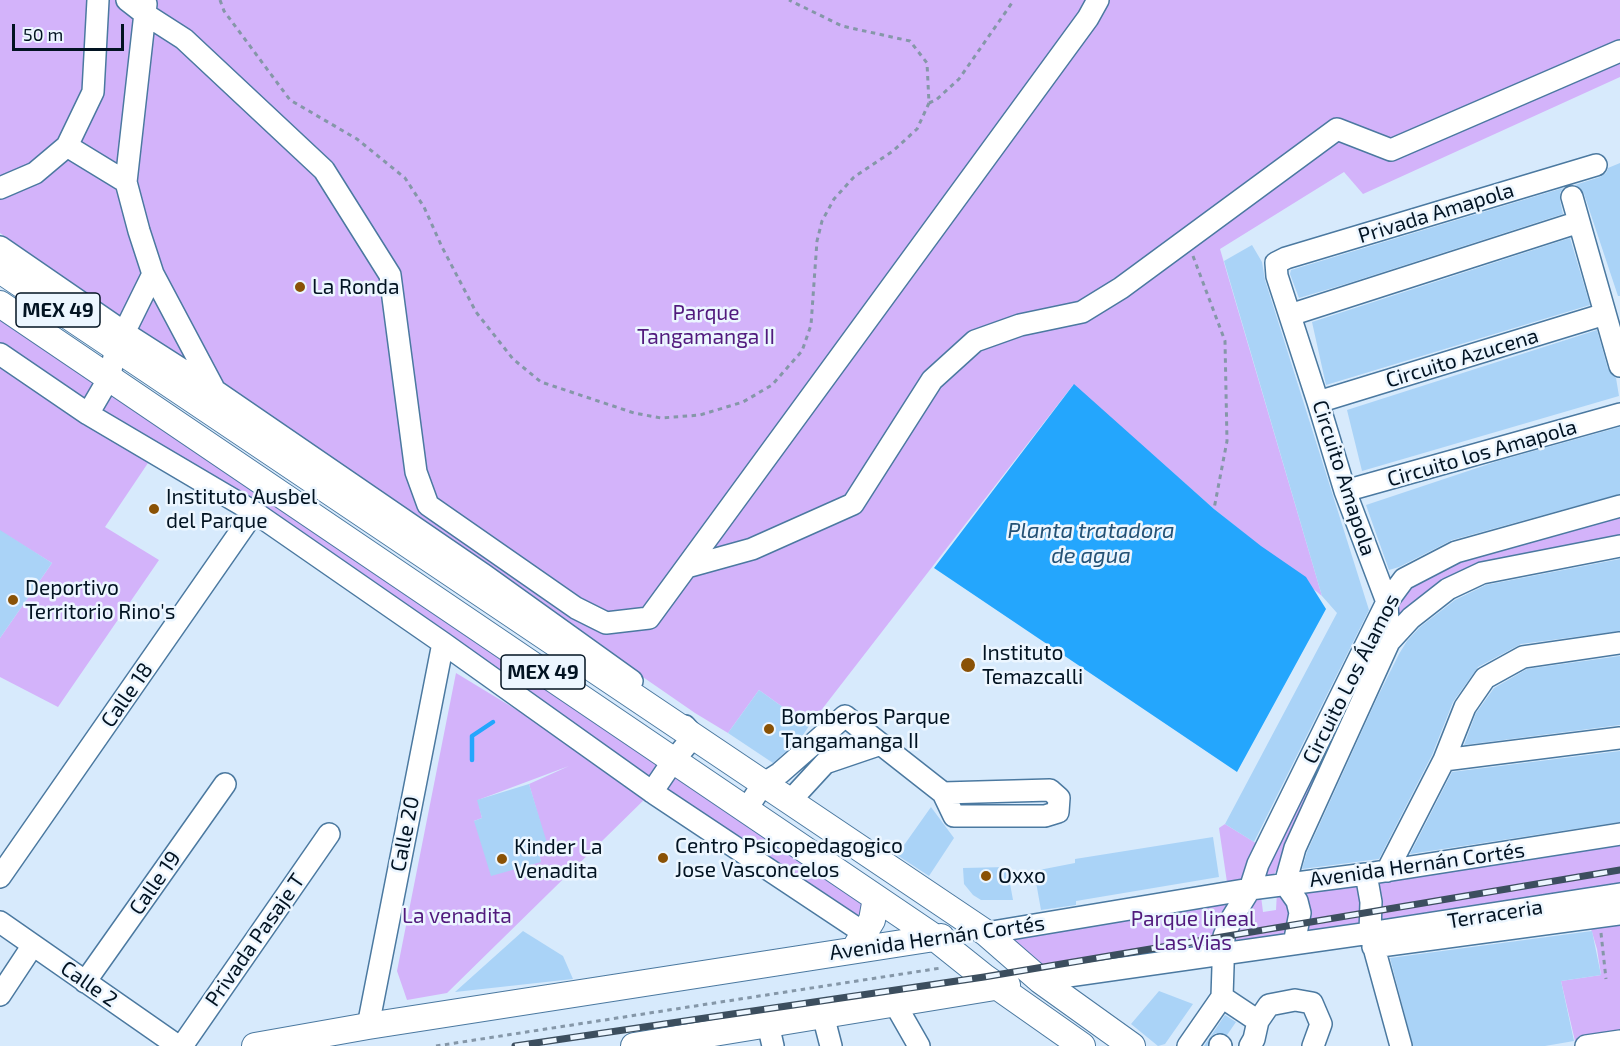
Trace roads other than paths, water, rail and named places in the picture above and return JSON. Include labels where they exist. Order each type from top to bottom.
[{"type":"main road","name":"MEX 49","points":[[0,270],[120,341],[256,430],[479,582],[763,784],[986,933],[1040,980],[1132,1046]]},
{"type":"main road","name":"MEX 49","points":[[0,304],[876,898],[1082,1046]]},
{"type":"main road","points":[[859,941],[872,920],[876,898]]},
{"type":"main road","name":"Avenida Hernán Cortés","points":[[259,1046],[859,941],[986,933]]},
{"type":"main road","points":[[638,1046],[771,1035],[823,1015],[1040,980]]},
{"type":"street","points":[[0,188],[35,173],[67,146],[93,92],[98,0]]},
{"type":"street","points":[[127,0],[145,7],[184,39],[324,170],[390,275],[416,472],[428,505],[576,608],[606,622],[649,618],[1088,18],[1098,0]]},
{"type":"street","points":[[145,7],[126,182],[153,274],[214,390]]},
{"type":"street","points":[[687,567],[752,549],[853,504],[932,380],[975,341],[1020,325],[1082,312],[1121,288],[1337,129],[1391,150],[1620,51]]},
{"type":"street","points":[[67,146],[126,182]]},
{"type":"street","name":"Privada Amapola","points":[[1276,263],[1286,258],[1596,165]]},
{"type":"street","points":[[1572,197],[1620,366]]},
{"type":"street","points":[[1290,315],[1579,222]]},
{"type":"street","points":[[0,247],[120,341],[214,390],[256,430]]},
{"type":"street","name":"Circuito Amapola","points":[[1276,263],[1277,276],[1345,491],[1387,602],[1389,642]]},
{"type":"street","points":[[88,414],[109,378],[120,341],[153,274]]},
{"type":"street","name":"Circuito Azucena","points":[[1318,402],[1605,314]]},
{"type":"street","points":[[0,354],[88,414],[254,513],[442,643],[859,941]]},
{"type":"street","name":"Circuito los Amapola","points":[[1345,491],[1620,414]]},
{"type":"street","name":"Circuito Los Álamos","points":[[1222,998],[1224,936],[1250,889],[1258,864],[1387,602],[1404,579],[1456,552],[1620,506]]},
{"type":"street","name":"Calle 18","points":[[0,877],[254,513]]},
{"type":"street","name":"Circuito Los Álamos","points":[[1285,884],[1295,848],[1389,642],[1411,618],[1448,589],[1482,573],[1620,546]]},
{"type":"street","points":[[1456,552],[1469,578]]},
{"type":"street","name":"Calle 20","points":[[368,1026],[442,643]]},
{"type":"street","points":[[1387,871],[1443,760],[1465,707],[1485,678],[1523,657],[1620,643]]},
{"type":"street","points":[[746,810],[763,784],[780,773],[846,716],[943,793]]},
{"type":"street","points":[[652,792],[673,761],[694,736]]},
{"type":"street","points":[[1443,760],[1620,738]]},
{"type":"street","points":[[790,801],[825,763],[881,744]]},
{"type":"street","name":"Calle 19","points":[[85,982],[225,784]]},
{"type":"street","name":"Privada Pasaje T","points":[[180,1046],[329,834]]},
{"type":"street","name":"Avenida Hernán Cortés","points":[[986,933],[1250,889],[1387,871],[1620,834]]},
{"type":"street","points":[[1366,874],[1371,902],[1371,940],[1401,1046]]},
{"type":"street","points":[[1285,884],[1297,901],[1300,914],[1294,944]]},
{"type":"street","name":"Terraceria","points":[[1371,940],[1620,894]]},
{"type":"street","points":[[1040,980],[1294,944],[1371,940],[1610,915]]},
{"type":"street","name":"Calle 2","points":[[0,922],[180,1046]]},
{"type":"street","points":[[0,994],[33,945]]},
{"type":"street","points":[[1206,1041],[1222,998],[1258,1022]]},
{"type":"street","points":[[1250,1046],[1258,1022],[1269,1005],[1295,1000],[1312,1003],[1321,1024],[1314,1046]]},
{"type":"street","points":[[895,1004],[919,1046]]},
{"type":"street","points":[[823,1015],[831,1046]]},
{"type":"street","points":[[1586,1046],[1620,1041]]},
{"type":"water","name":"Planta tratadora de agua","points":[[1074,384],[1214,509],[1261,546],[1306,577],[1326,609],[1237,772],[934,568]]},
{"type":"waterway","points":[[472,760],[472,736],[493,722]]},
{"type":"railway","points":[[515,1046],[984,977],[1620,870]]},
{"type":"place","name":"La Ronda","points":[[300,287]]},
{"type":"place","name":"Instituto Ausbel del Parque","points":[[154,509]]},
{"type":"place","name":"Deportivo Territorio Rino's","points":[[13,600]]},
{"type":"place","name":"Instituto Temazcalli","points":[[968,665]]},
{"type":"place","name":"Bomberos Parque Tangamanga II","points":[[769,729]]},
{"type":"place","name":"Centro Psicopedagogico Jose Vasconcelos","points":[[663,858]]},
{"type":"place","name":"Kinder La Venadita","points":[[502,859]]},
{"type":"place","name":"Oxxo","points":[[986,876]]},
{"type":"park label","name":"Parque Tangamanga II","points":[[706,325]]},
{"type":"park label","name":"La venadita","points":[[457,916]]},
{"type":"park label","name":"Parque lineal Las Vias","points":[[1193,931]]}]
